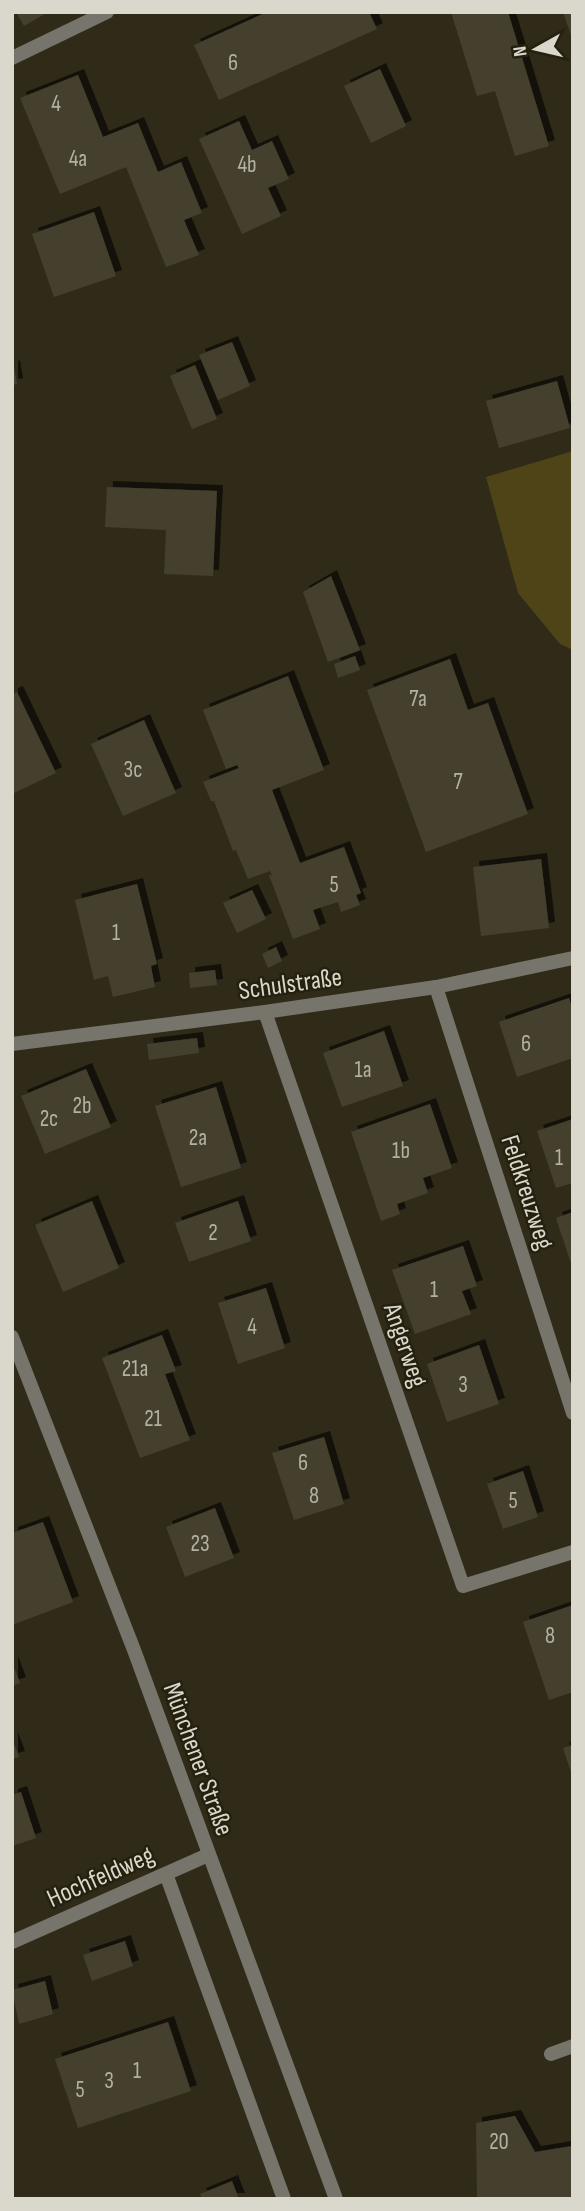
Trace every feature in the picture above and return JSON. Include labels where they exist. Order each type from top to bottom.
[{"type":"street","points":[[12,58],[107,12]]},
{"type":"street","name":"Schulstraße","points":[[12,1044],[436,987],[573,958]]},
{"type":"street","name":"Feldkreuzweg","points":[[436,987],[573,1413]]},
{"type":"street","name":"Angerweg","points":[[265,1012],[463,1586],[573,1552]]},
{"type":"street","name":"Münchener Straße","points":[[12,1337],[134,1650],[336,2199]]},
{"type":"street","name":"Hochfeldweg","points":[[12,1942],[208,1855]]},
{"type":"street","points":[[166,1874],[284,2199]]},
{"type":"street","points":[[551,2054],[573,2046]]},
{"type":"shaded area","points":[[573,451],[573,650],[560,644],[518,593],[486,477]]},
{"type":"building","points":[[16,12],[48,12],[24,26]]},
{"type":"building","points":[[267,12],[369,12],[377,29],[219,100],[194,45]]},
{"type":"building","points":[[451,12],[508,12],[549,146],[515,156],[495,91],[477,96]]},
{"type":"building","points":[[563,12],[573,12],[573,38],[572,38]]},
{"type":"building","points":[[380,69],[406,126],[371,143],[344,86]]},
{"type":"building","points":[[78,75],[103,137],[138,123],[158,172],[181,162],[202,213],[184,220],[199,255],[166,267],[126,167],[60,194],[20,98]]},
{"type":"building","points":[[239,121],[252,150],[272,141],[289,179],[268,188],[281,216],[242,234],[199,139]]},
{"type":"building","points":[[94,212],[116,276],[54,297],[32,234]]},
{"type":"building","points":[[232,342],[250,386],[218,400],[199,355]]},
{"type":"building","points":[[195,365],[217,419],[192,429],[170,376]]},
{"type":"building","points":[[14,366],[17,384],[12,385],[12,367]]},
{"type":"building","points":[[557,381],[570,428],[499,448],[486,401]]},
{"type":"building","points":[[107,487],[217,491],[213,576],[164,574],[166,530],[105,527]]},
{"type":"building","points":[[331,576],[360,650],[328,662],[303,592]]},
{"type":"building","points":[[355,656],[360,670],[338,678],[334,664]]},
{"type":"building","points":[[450,659],[468,710],[488,703],[528,814],[426,852],[367,690]]},
{"type":"building","points":[[288,676],[324,770],[272,790],[300,863],[344,847],[361,893],[356,895],[360,905],[341,912],[338,902],[313,910],[320,929],[293,939],[269,875],[272,875],[270,871],[248,879],[203,782],[239,768],[237,765],[226,769],[203,710]]},
{"type":"building","points":[[17,692],[56,773],[12,794],[12,694]]},
{"type":"building","points":[[144,720],[176,793],[123,816],[91,744]]},
{"type":"building","points":[[541,859],[549,928],[481,936],[473,867]]},
{"type":"building","points":[[137,884],[157,964],[151,966],[155,987],[113,997],[108,976],[94,980],[75,900]]},
{"type":"building","points":[[252,890],[266,919],[237,933],[223,903]]},
{"type":"building","points":[[276,947],[282,961],[268,968],[262,954]]},
{"type":"building","points":[[215,970],[217,985],[190,988],[189,973]]},
{"type":"building","points":[[569,998],[573,1010],[573,1058],[517,1077],[499,1022]]},
{"type":"building","points":[[384,1031],[403,1086],[342,1107],[323,1053]]},
{"type":"building","points":[[197,1038],[199,1053],[149,1060],[147,1044]]},
{"type":"building","points":[[86,1069],[111,1127],[45,1154],[21,1096]]},
{"type":"building","points":[[216,1087],[241,1168],[181,1187],[155,1106]]},
{"type":"building","points":[[430,1104],[452,1168],[423,1178],[428,1193],[397,1204],[400,1214],[381,1221],[351,1132]]},
{"type":"building","points":[[573,1119],[573,1183],[556,1188],[537,1131]]},
{"type":"building","points":[[92,1201],[119,1268],[63,1292],[35,1225]]},
{"type":"building","points":[[238,1201],[251,1241],[189,1262],[175,1223]]},
{"type":"building","points":[[573,1212],[573,1266],[572,1266],[556,1218]]},
{"type":"building","points":[[463,1246],[477,1286],[462,1291],[471,1314],[415,1334],[392,1270]]},
{"type":"building","points":[[266,1288],[285,1348],[238,1364],[218,1303]]},
{"type":"building","points":[[162,1335],[176,1371],[165,1374],[190,1440],[140,1458],[102,1358]]},
{"type":"building","points":[[479,1345],[499,1404],[447,1422],[427,1364]]},
{"type":"building","points":[[324,1437],[344,1504],[294,1520],[272,1453]]},
{"type":"building","points":[[523,1471],[538,1517],[503,1529],[487,1484]]},
{"type":"building","points":[[215,1508],[234,1558],[185,1577],[166,1527]]},
{"type":"building","points":[[43,1522],[73,1602],[12,1625],[12,1533]]},
{"type":"building","points":[[573,1605],[573,1692],[549,1700],[523,1622]]},
{"type":"building","points":[[12,1662],[20,1683],[12,1686]]},
{"type":"building","points":[[12,1738],[19,1757],[12,1759]]},
{"type":"building","points":[[573,1745],[573,1775],[572,1775],[563,1748]]},
{"type":"building","points":[[21,1792],[36,1838],[12,1846],[12,1795]]},
{"type":"building","points":[[125,1941],[133,1966],[92,1981],[83,1955]]},
{"type":"building","points":[[45,1981],[53,2014],[19,2024],[12,1990]]},
{"type":"building","points":[[168,2022],[191,2091],[78,2128],[55,2059]]},
{"type":"building","points":[[515,2116],[535,2152],[572,2146],[573,2199],[477,2199],[476,2123]]},
{"type":"building","points":[[232,2181],[239,2199],[202,2199],[200,2194]]}]
